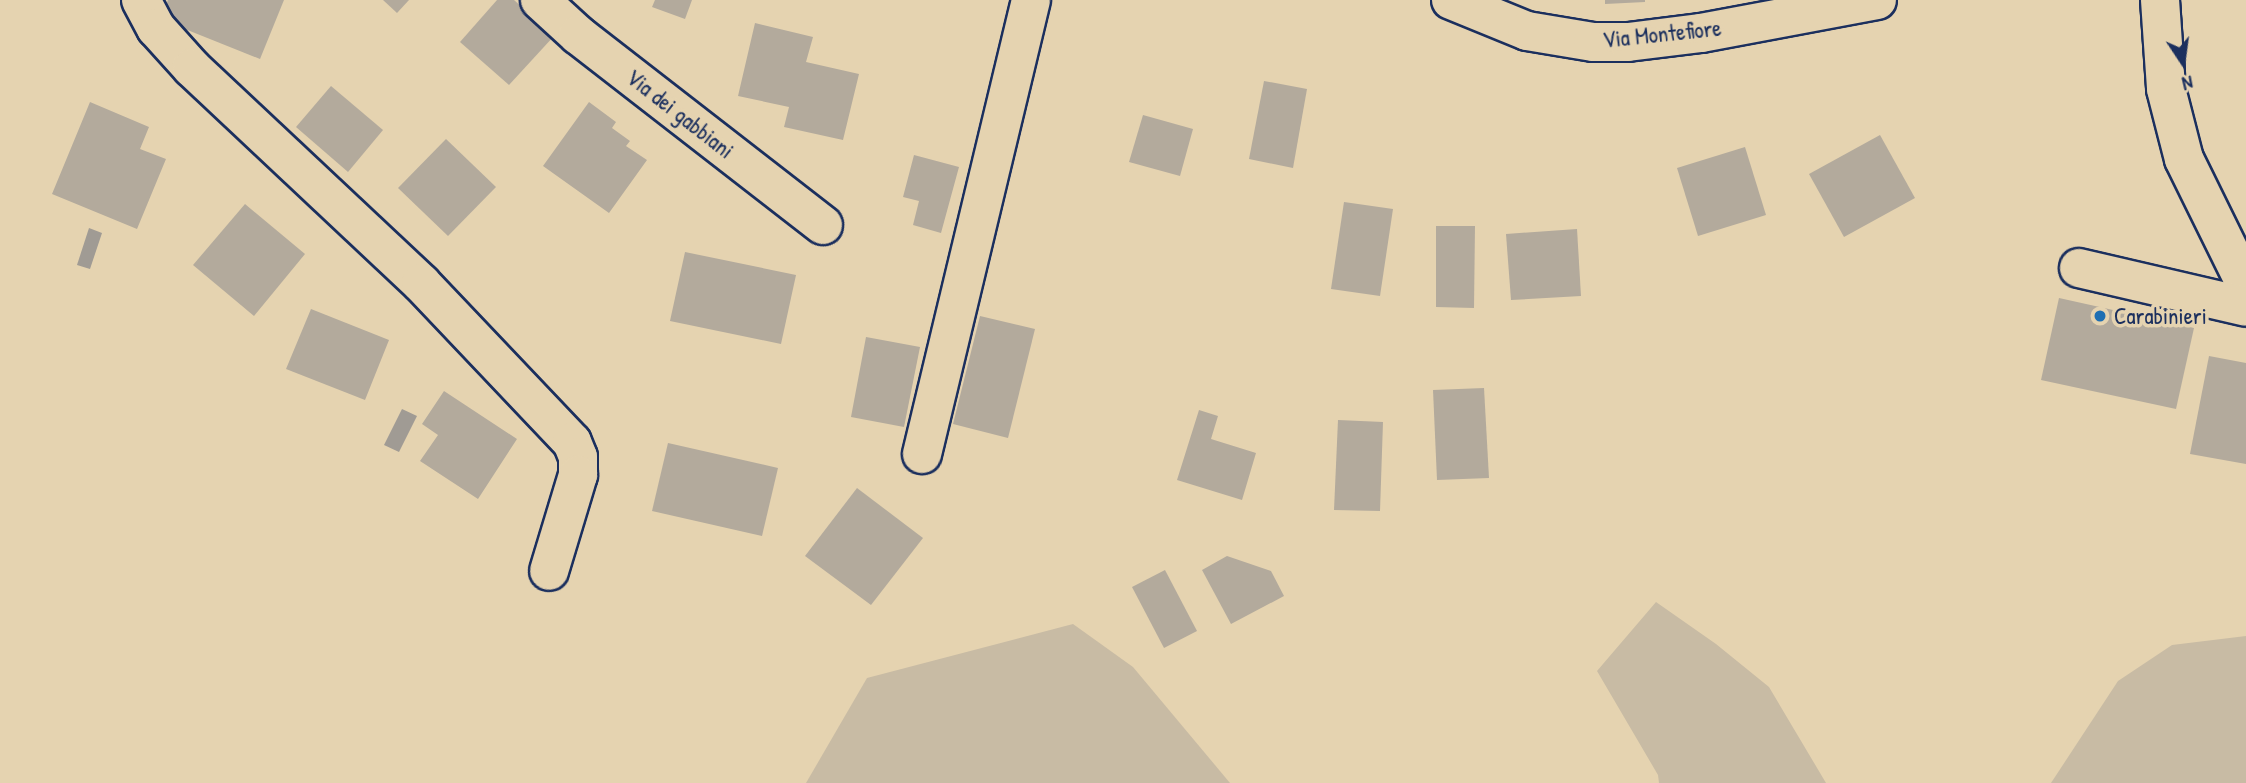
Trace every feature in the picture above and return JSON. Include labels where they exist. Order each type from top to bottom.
[{"type":"street","points":[[141,0],[156,28],[192,68],[421,283],[567,435],[576,450],[578,475],[550,571]]},
{"type":"street","name":"Via dei gabbiani","points":[[540,0],[578,35],[823,225]]},
{"type":"street","points":[[922,454],[1031,0]]},
{"type":"street","name":"Via Montefiore","points":[[1451,0],[1527,31],[1593,42],[1628,42],[1702,33],[1877,0]]},
{"type":"street","points":[[2160,0],[2166,89],[2177,135],[2198,189],[2246,285]]},
{"type":"street","points":[[2079,268],[2246,307]]},
{"type":"shaded area","points":[[89,228],[102,233],[90,269],[77,265]]},
{"type":"shaded area","points":[[402,409],[417,416],[399,452],[384,445]]},
{"type":"shaded area","points":[[1656,602],[1716,644],[1769,687],[1826,783],[1659,783],[1658,775],[1597,671]]},
{"type":"shaded area","points":[[1073,624],[1133,667],[1230,783],[806,783],[867,678]]},
{"type":"shaded area","points":[[2246,636],[2246,783],[2051,783],[2118,681],[2172,645]]},
{"type":"building","points":[[168,0],[284,0],[260,59],[160,19]]},
{"type":"building","points":[[383,0],[409,0],[397,13]]},
{"type":"building","points":[[497,0],[514,0],[554,36],[509,85],[460,42]]},
{"type":"building","points":[[655,0],[692,0],[685,19],[652,7]]},
{"type":"building","points":[[1605,0],[1645,0],[1645,2],[1605,4]]},
{"type":"building","points":[[755,23],[813,37],[806,62],[859,74],[843,140],[784,127],[789,107],[738,96]]},
{"type":"building","points":[[1264,81],[1307,89],[1293,168],[1249,159]]},
{"type":"building","points":[[331,86],[383,130],[348,172],[296,127]]},
{"type":"building","points":[[90,102],[149,127],[140,149],[166,159],[137,229],[52,194]]},
{"type":"building","points":[[589,102],[616,122],[612,128],[630,141],[626,146],[647,160],[609,213],[543,166]]},
{"type":"building","points":[[1143,115],[1193,129],[1180,176],[1129,162]]},
{"type":"building","points":[[1880,135],[1915,198],[1844,237],[1809,174]]},
{"type":"building","points":[[446,139],[496,187],[448,236],[398,188]]},
{"type":"building","points":[[1745,147],[1766,215],[1698,236],[1677,168]]},
{"type":"building","points":[[914,155],[959,167],[941,233],[913,225],[919,201],[903,197]]},
{"type":"building","points":[[1344,202],[1393,209],[1380,296],[1331,289]]},
{"type":"building","points":[[245,204],[305,254],[254,316],[193,265]]},
{"type":"building","points":[[1436,226],[1475,226],[1474,308],[1436,307]]},
{"type":"building","points":[[1577,229],[1581,296],[1511,300],[1506,234]]},
{"type":"building","points":[[685,252],[796,275],[781,344],[670,321]]},
{"type":"building","points":[[2059,298],[2194,328],[2176,409],[2041,380]]},
{"type":"building","points":[[311,309],[389,340],[365,400],[286,369]]},
{"type":"building","points":[[980,316],[1035,329],[1008,438],[953,424]]},
{"type":"building","points":[[866,337],[920,347],[904,427],[851,417]]},
{"type":"building","points":[[2209,356],[2246,363],[2246,464],[2190,454]]},
{"type":"building","points":[[1484,388],[1489,478],[1437,480],[1433,390]]},
{"type":"building","points":[[444,391],[517,439],[478,499],[420,461],[438,435],[422,424]]},
{"type":"building","points":[[1199,410],[1218,416],[1211,439],[1256,453],[1242,500],[1177,480]]},
{"type":"building","points":[[1338,420],[1383,422],[1380,511],[1334,510]]},
{"type":"building","points":[[668,443],[778,468],[762,536],[652,511]]},
{"type":"building","points":[[857,488],[923,538],[871,605],[805,556]]},
{"type":"building","points":[[1227,556],[1271,571],[1284,596],[1231,624],[1202,570]]},
{"type":"building","points":[[1165,570],[1197,631],[1164,648],[1132,587]]},
{"type":"place","name":"Carabinieri","points":[[2100,316]]}]
